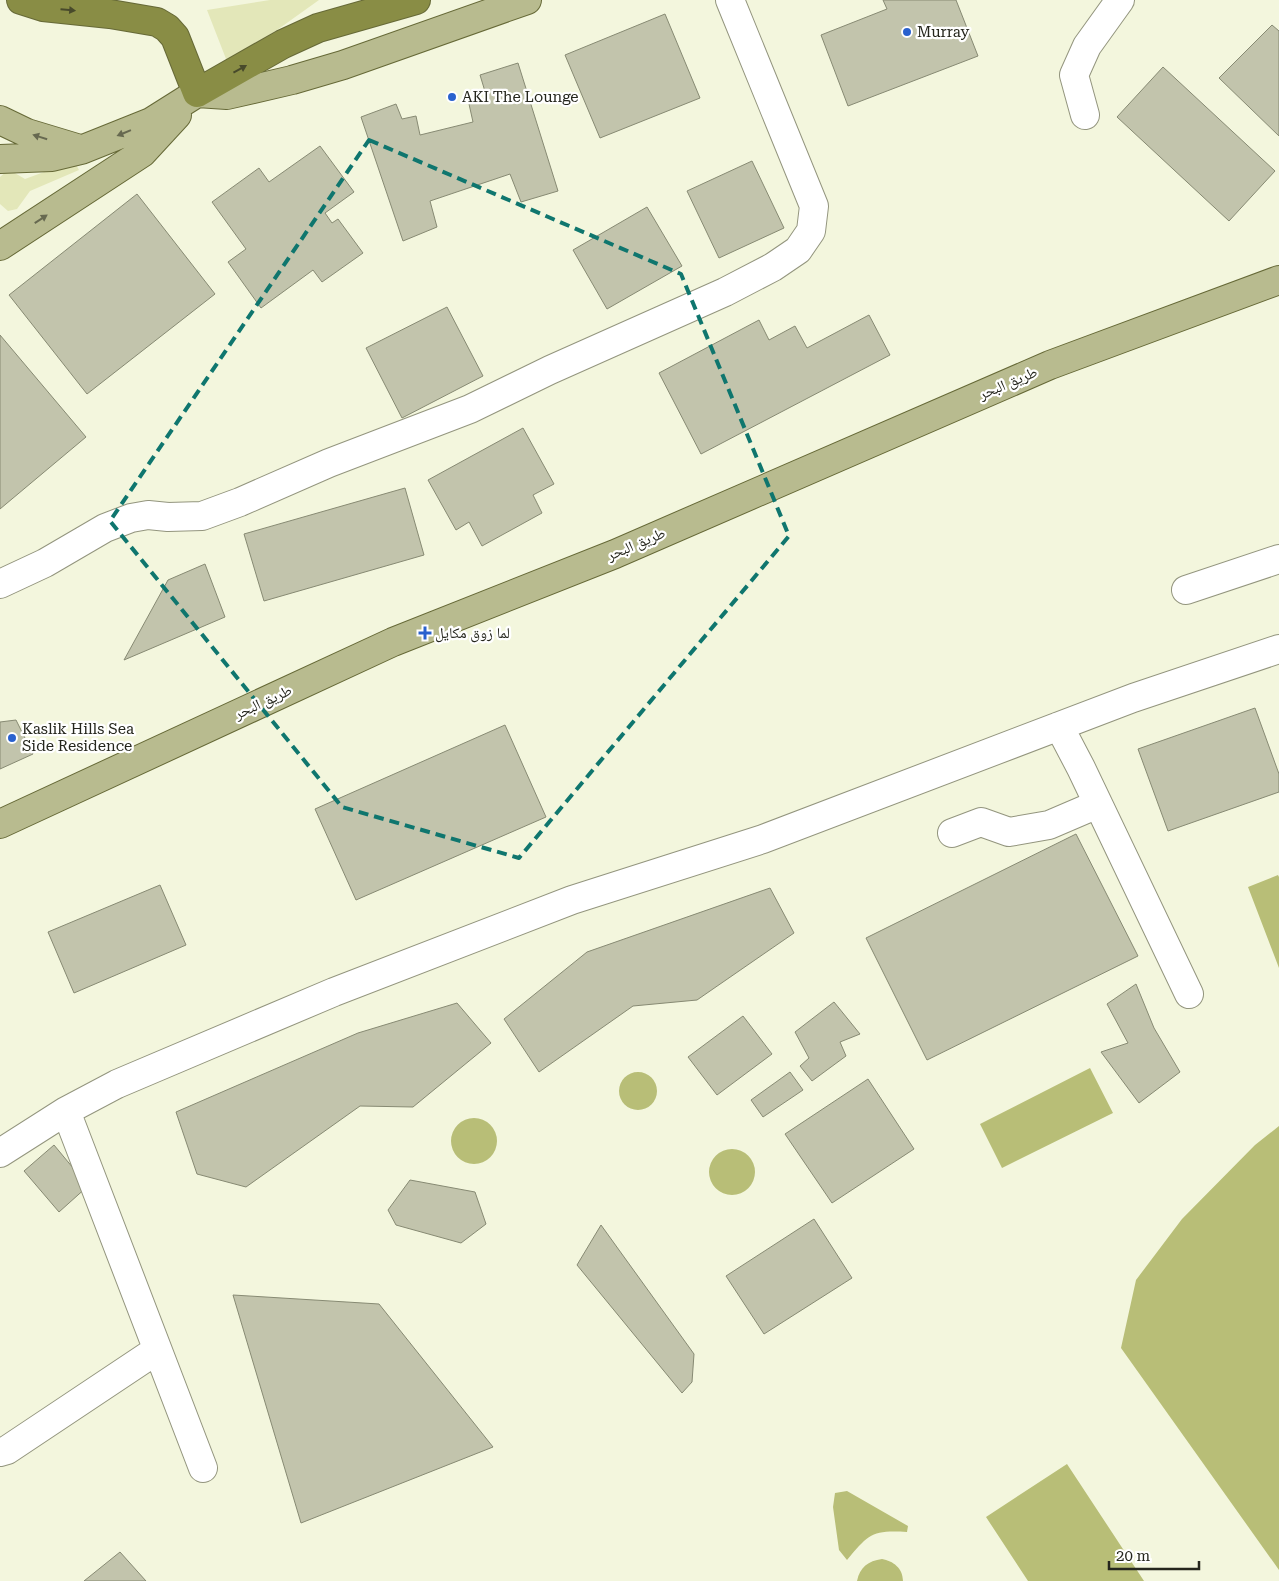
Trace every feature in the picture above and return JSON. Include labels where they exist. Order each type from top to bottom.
[{"type":"highway","points":[[21,0],[43,7],[110,14],[157,22],[175,36],[197,93],[283,44],[318,28],[416,0]]},
{"type":"main road","points":[[0,159],[52,157],[81,150],[152,122],[197,93],[227,95],[292,80],[343,65],[526,0]]},
{"type":"main road","points":[[0,246],[142,153],[197,93]]},
{"type":"main road","points":[[0,120],[27,133],[81,150]]},
{"type":"main road","name":"طريق البحر","points":[[0,824],[393,642],[616,554],[1050,365],[1279,280]]},
{"type":"street","points":[[0,584],[46,563],[105,528],[131,518],[148,515],[168,518],[202,516],[240,502],[321,466],[470,409],[550,370],[726,292],[773,267],[798,250],[811,232],[814,206],[730,0]]},
{"type":"street","points":[[1086,115],[1074,75],[1087,46],[1120,0]]},
{"type":"street","points":[[1186,590],[1279,558]]},
{"type":"street","points":[[0,1153],[66,1112],[117,1084],[334,992],[572,900],[763,839],[1133,698],[1279,649]]},
{"type":"street","points":[[1059,726],[1189,994]]},
{"type":"street","points":[[952,833],[981,822],[1009,832],[1049,825],[1098,804]]},
{"type":"street","points":[[66,1112],[203,1468]]},
{"type":"street","points":[[0,1452],[6,1450],[158,1350]]},
{"type":"highlighted area","points":[[369,140],[681,274],[789,536],[519,858],[342,807],[110,521]]},
{"type":"shaded area","points":[[270,0],[319,0],[238,55],[228,64],[207,10]]},
{"type":"shaded area","points":[[74,161],[79,170],[30,191],[17,209],[8,211],[0,204],[0,177],[8,170],[25,179]]},
{"type":"shaded area","points":[[1278,875],[1279,877],[1279,968],[1248,887]]},
{"type":"shaded area","points":[[1090,1068],[1113,1113],[1002,1168],[980,1124]]},
{"type":"shaded area","points":[[638,1072],[652,1077],[657,1091],[652,1105],[638,1110],[624,1105],[619,1091],[624,1077]]},
{"type":"shaded area","points":[[470,1118],[478,1118],[487,1122],[493,1128],[497,1141],[493,1154],[487,1160],[478,1164],[470,1164],[461,1160],[455,1154],[451,1145],[451,1137],[455,1128],[461,1122]]},
{"type":"shaded area","points":[[1279,1126],[1279,1570],[1121,1348],[1136,1280],[1182,1219],[1255,1145]]},
{"type":"shaded area","points":[[727,1149],[737,1149],[751,1159],[755,1172],[751,1185],[745,1191],[737,1195],[727,1195],[713,1185],[709,1177],[709,1167],[719,1153]]},
{"type":"shaded area","points":[[1067,1464],[1144,1581],[1028,1581],[986,1517]]},
{"type":"shaded area","points":[[847,1491],[908,1526],[907,1532],[878,1533],[866,1539],[847,1560],[839,1550],[833,1507],[835,1493]]},
{"type":"shaded area","points":[[882,1559],[890,1561],[897,1566],[903,1576],[903,1581],[857,1581],[860,1572],[865,1566],[873,1561]]},
{"type":"building","points":[[883,0],[956,0],[978,56],[848,106],[821,35],[887,9]]},
{"type":"building","points":[[665,14],[700,98],[600,138],[565,55]]},
{"type":"building","points":[[1272,25],[1279,31],[1279,136],[1219,78]]},
{"type":"building","points":[[518,63],[558,191],[521,202],[510,174],[430,201],[437,227],[403,241],[361,117],[396,104],[402,119],[416,116],[420,135],[473,122],[469,104],[487,98],[480,75]]},
{"type":"building","points":[[1163,67],[1275,171],[1229,221],[1117,117]]},
{"type":"building","points":[[320,146],[354,192],[325,213],[332,223],[338,219],[363,253],[322,282],[313,270],[261,308],[228,262],[246,249],[212,202],[259,168],[269,182]]},
{"type":"building","points":[[752,161],[784,228],[719,258],[687,191]]},
{"type":"building","points":[[137,194],[215,294],[87,394],[9,295]]},
{"type":"building","points":[[647,207],[682,266],[607,309],[573,250]]},
{"type":"building","points":[[447,307],[483,376],[402,418],[366,348]]},
{"type":"building","points":[[869,315],[890,355],[701,454],[659,373],[759,320],[769,340],[795,326],[807,348]]},
{"type":"building","points":[[0,335],[86,437],[0,509]]},
{"type":"building","points":[[523,428],[554,484],[533,495],[542,513],[482,546],[469,522],[456,530],[428,480]]},
{"type":"building","points":[[405,488],[424,555],[264,601],[244,534]]},
{"type":"building","points":[[205,564],[225,617],[124,660],[168,580]]},
{"type":"building","points":[[1255,708],[1279,774],[1279,792],[1168,831],[1138,749]]},
{"type":"building","name":"Kaslik Hills Sea Side Residence","points":[[16,720],[33,754],[0,769],[0,722]]},
{"type":"building","points":[[505,725],[546,817],[356,900],[315,809]]},
{"type":"building","points":[[1076,834],[1138,956],[927,1060],[866,938]]},
{"type":"building","points":[[160,885],[186,945],[74,993],[48,932]]},
{"type":"building","points":[[770,888],[794,933],[697,1000],[633,1006],[539,1072],[504,1019],[587,952]]},
{"type":"building","points":[[1136,984],[1154,1028],[1180,1072],[1139,1103],[1101,1052],[1128,1043],[1107,1004]]},
{"type":"building","points":[[834,1002],[860,1034],[840,1042],[846,1056],[812,1081],[800,1066],[809,1058],[795,1032]]},
{"type":"building","points":[[457,1003],[491,1043],[413,1107],[360,1106],[246,1187],[197,1174],[176,1112],[358,1033]]},
{"type":"building","points":[[743,1016],[772,1054],[717,1095],[688,1057]]},
{"type":"building","points":[[790,1072],[803,1090],[763,1117],[751,1100]]},
{"type":"building","points":[[868,1079],[914,1149],[832,1203],[785,1134]]},
{"type":"building","points":[[54,1145],[88,1186],[59,1212],[24,1171]]},
{"type":"building","points":[[410,1180],[475,1192],[486,1224],[461,1243],[396,1225],[388,1210]]},
{"type":"building","points":[[814,1219],[852,1278],[764,1334],[726,1276]]},
{"type":"building","points":[[601,1225],[694,1354],[692,1382],[682,1393],[577,1265]]},
{"type":"building","points":[[233,1295],[379,1304],[493,1447],[301,1523]]},
{"type":"building","points":[[120,1552],[146,1581],[84,1581]]},
{"type":"place","name":"Murray","points":[[907,32]]},
{"type":"place","name":"AKI The Lounge","points":[[452,97]]},
{"type":"place","name":"لما زوق مكايل","points":[[425,633]]},
{"type":"place","name":"Kaslik Hills Sea Side Residence","points":[[12,738]]}]
